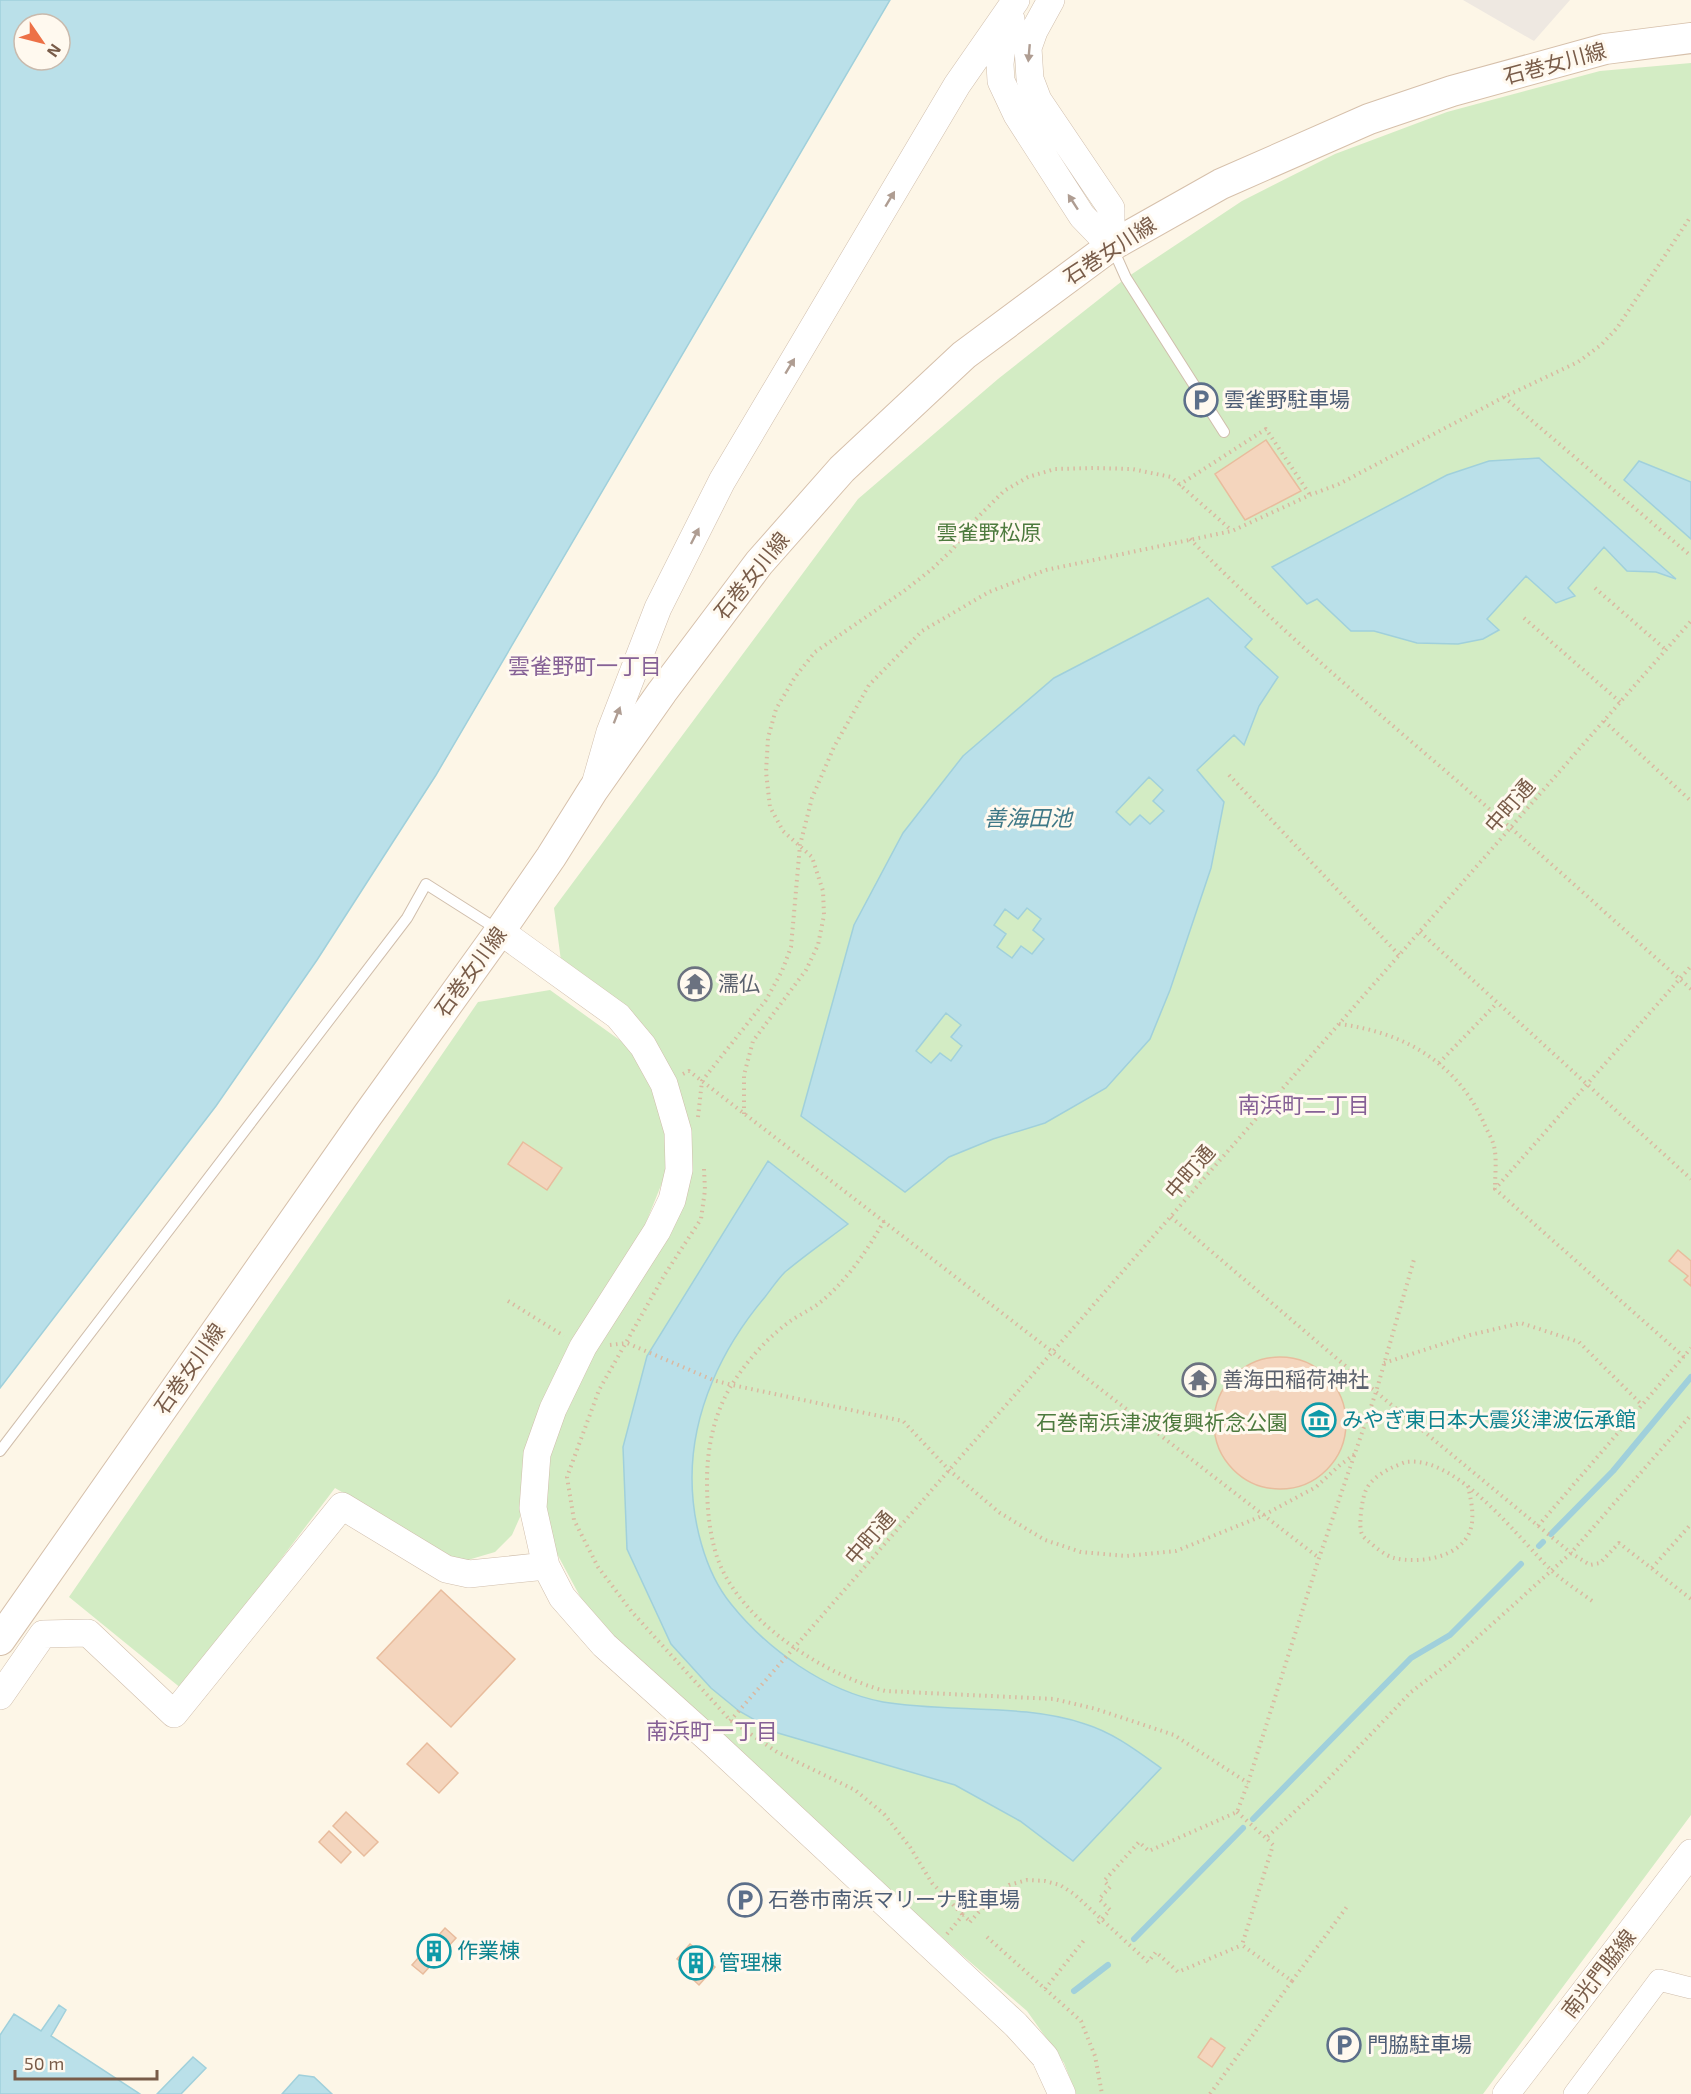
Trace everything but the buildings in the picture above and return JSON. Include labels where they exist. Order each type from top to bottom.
[{"type":"main road","name":"石巻女川線","points":[[0,1640],[367,1116],[500,931],[551,857],[593,790],[662,692],[759,563],[842,470],[964,356],[1111,246],[1221,184],[1369,119],[1452,91],[1605,49],[1691,38]]},
{"type":"street","points":[[1018,0],[1006,29],[1000,64],[1001,81],[1017,115],[1082,216],[1111,246]]},
{"type":"street","points":[[593,790],[610,732],[658,608],[722,482],[957,85],[1018,0]]},
{"type":"street","points":[[1051,0],[1034,31],[1029,48],[1029,79],[1038,100],[1111,208],[1111,246]]},
{"type":"street","points":[[500,931],[618,1016],[643,1046],[664,1084],[678,1132],[679,1170],[672,1200],[657,1231],[584,1347],[553,1408],[537,1454],[533,1508],[546,1566],[562,1597],[604,1645],[1016,2025],[1045,2057],[1062,2094]]},
{"type":"street","points":[[0,1695],[43,1634],[88,1633],[174,1714],[342,1506],[446,1569],[468,1574],[546,1566]]},
{"type":"street","name":"南光門脇線","points":[[1506,2094],[1691,1853]]},
{"type":"street","points":[[1574,2094],[1659,1980],[1691,1988]]},
{"type":"lane","points":[[1111,246],[1126,278],[1224,432]]},
{"type":"lane","points":[[0,1450],[407,918],[426,884],[500,931]]},
{"type":"path","points":[[698,1118],[702,1081],[766,1000],[782,971],[791,947],[800,845],[812,798],[834,747],[869,685],[922,631],[989,592],[1046,570],[1232,531],[1339,484],[1578,362],[1601,345],[1617,328],[1691,216]]},
{"type":"path","points":[[1504,398],[1691,556]]},
{"type":"path","points":[[1179,485],[1266,429],[1310,495]]},
{"type":"path","points":[[744,1114],[744,1075],[753,1041],[806,970],[818,945],[824,915],[823,891],[813,857],[783,831],[770,807],[766,772],[768,738],[776,709],[795,677],[815,652],[932,569],[953,549],[971,524],[1004,491],[1028,477],[1055,469],[1132,469],[1171,477],[1232,531]]},
{"type":"path","points":[[1190,539],[1222,572],[1313,656],[1511,828],[1691,989]]},
{"type":"path","points":[[1594,588],[1666,650]]},
{"type":"path","points":[[1524,618],[1620,702]]},
{"type":"path","name":"中町通","points":[[711,1742],[1691,621]]},
{"type":"path","points":[[1604,721],[1691,801]]},
{"type":"path","points":[[1229,775],[1399,955]]},
{"type":"path","points":[[1420,932],[1691,1179]]},
{"type":"path","points":[[1495,1189],[1691,966]]},
{"type":"path","points":[[1439,1062],[1497,1003]]},
{"type":"path","points":[[1339,1024],[1379,1033],[1411,1044],[1439,1062],[1466,1092],[1495,1146],[1495,1189],[1683,1357]]},
{"type":"path","points":[[664,1084],[689,1071],[1319,1558]]},
{"type":"path","points":[[703,1158],[705,1190],[700,1219],[665,1274],[600,1390],[567,1478],[574,1520],[598,1567],[632,1612],[730,1720],[777,1752],[855,1790],[885,1814],[910,1847],[932,1883],[963,1915]]},
{"type":"path","points":[[1171,1217],[1376,1392],[1571,1553],[1590,1565],[1600,1563],[1619,1543],[1691,1599]]},
{"type":"path","points":[[884,1221],[846,1275],[823,1300],[788,1322],[757,1351],[732,1385],[716,1416],[707,1463],[710,1528],[718,1559],[737,1595],[794,1648],[861,1684],[885,1691],[1054,1700],[1096,1709],[1174,1735],[1248,1784]]},
{"type":"path","points":[[1100,1921],[1110,1910],[1100,1899],[1110,1887],[1104,1881],[1139,1842],[1149,1851],[1237,1812],[1248,1784],[1319,1558],[1376,1392],[1415,1256]]},
{"type":"path","points":[[508,1301],[584,1347],[627,1343],[713,1380],[903,1421],[949,1470],[1000,1513],[1045,1540],[1081,1552],[1126,1556],[1176,1551],[1262,1515],[1316,1487],[1356,1454]]},
{"type":"path","points":[[1384,1362],[1470,1335],[1521,1323],[1579,1342],[1642,1405]]},
{"type":"path","points":[[1538,1526],[1691,1348]]},
{"type":"path","points":[[1266,1838],[1316,1792],[1411,1692],[1449,1663],[1571,1553],[1691,1415]]},
{"type":"path","points":[[1468,1486],[1472,1509],[1470,1531],[1460,1546],[1444,1554],[1421,1560],[1393,1558],[1373,1545],[1362,1534],[1360,1518],[1366,1490],[1381,1473],[1406,1462],[1426,1464],[1468,1486],[1508,1521],[1552,1571],[1595,1603]]},
{"type":"path","points":[[1652,1568],[1691,1524]]},
{"type":"path","points":[[970,1922],[994,1895],[1009,1885],[1027,1880],[1045,1881],[1060,1885],[1074,1894],[1100,1921],[1148,1962],[1156,1952],[1178,1972],[1242,1945],[1273,1845],[1237,1812]]},
{"type":"path","points":[[1210,2094],[1348,1904]]},
{"type":"path","points":[[987,1937],[1081,2021],[1095,2056],[1102,2094]]},
{"type":"path","points":[[1045,1989],[1085,1939]]},
{"type":"path","points":[[1242,1945],[1292,1980]]},
{"type":"shaded area","points":[[1463,0],[1570,0],[1534,41]]},
{"type":"green space","name":"石巻南浜津波復興祈念公園","points":[[1691,63],[1691,1815],[1483,2094],[1076,2094],[1064,2063],[1027,2011],[612,1639],[583,1602],[548,1537],[543,1460],[559,1411],[662,1235],[680,1111],[562,968],[554,908],[858,499],[998,379],[1126,278],[1242,201],[1335,154],[1447,112],[1600,71]]},
{"type":"green space","points":[[550,990],[628,1046],[667,1118],[672,1158],[637,1245],[532,1440],[520,1517],[512,1535],[495,1552],[461,1562],[335,1488],[182,1689],[69,1597],[478,1002]]},
{"type":"water","points":[[0,0],[890,0],[436,775],[317,960],[216,1106],[0,1388]]},
{"type":"water","points":[[1539,458],[1676,579],[1656,572],[1627,571],[1604,547],[1568,588],[1575,596],[1556,603],[1526,576],[1487,619],[1499,630],[1483,639],[1458,644],[1417,643],[1374,631],[1351,631],[1317,599],[1307,604],[1272,567],[1447,475],[1489,461]]},
{"type":"water","points":[[1639,461],[1691,482],[1691,539],[1624,480]]},
{"type":"water","name":"善海田池","points":[[1208,598],[1252,639],[1245,647],[1278,677],[1259,706],[1244,745],[1234,735],[1197,770],[1224,802],[1211,868],[1170,990],[1150,1039],[1106,1088],[1045,1123],[993,1139],[949,1157],[905,1192],[801,1116],[854,925],[903,833],[963,756],[1054,678]],"holes":[[[1149,777],[1163,790],[1153,801],[1164,811],[1150,824],[1140,815],[1130,825],[1116,812]],[[1027,908],[1041,919],[1033,930],[1044,939],[1032,954],[1021,946],[1012,958],[997,947],[1006,934],[994,925],[1005,909],[1018,919]],[[946,1013],[961,1025],[951,1037],[962,1046],[951,1061],[940,1053],[931,1063],[916,1051]]]},
{"type":"water","points":[[768,1161],[848,1224],[785,1272],[735,1337],[712,1381],[697,1429],[692,1478],[697,1527],[707,1560],[722,1591],[745,1621],[799,1666],[840,1688],[883,1702],[1036,1713],[1061,1717],[1106,1732],[1161,1768],[1073,1861],[1020,1821],[955,1785],[778,1733],[739,1711],[711,1688],[671,1644],[627,1549],[623,1447],[647,1356]]},
{"type":"water","points":[[59,2005],[66,2010],[51,2036],[140,2094],[0,2094],[0,2035],[14,2014],[41,2031]]},
{"type":"water","points":[[193,2057],[206,2068],[181,2094],[157,2094]]},
{"type":"water","points":[[299,2075],[314,2077],[332,2094],[282,2094]]},
{"type":"waterway","points":[[1551,1534],[1613,1471],[1691,1377]]},
{"type":"waterway","points":[[1539,1546],[1543,1542]]},
{"type":"waterway","points":[[1253,1819],[1411,1658],[1450,1635],[1521,1564]]},
{"type":"waterway","points":[[1134,1939],[1243,1828]]},
{"type":"waterway","points":[[1074,1991],[1108,1965]]},
{"type":"place","name":"雲雀野駐車場","points":[[1201,400]]},
{"type":"place","name":"濡仏","points":[[695,984]]},
{"type":"place","name":"善海田稲荷神社","points":[[1199,1380]]},
{"type":"place","name":"みやぎ東日本大震災津波伝承館","points":[[1319,1420]]},
{"type":"place","name":"石巻市南浜マリーナ駐車場","points":[[745,1900]]},
{"type":"place","name":"作業棟","points":[[434,1951]]},
{"type":"place","name":"管理棟","points":[[696,1963]]},
{"type":"place","name":"門脇駐車場","points":[[1344,2045]]},
{"type":"district","name":"雲雀野町一丁目","points":[[585,666]]},
{"type":"district","name":"南浜町二丁目","points":[[1304,1105]]},
{"type":"district","name":"南浜町一丁目","points":[[712,1731]]},
{"type":"park label","name":"雲雀野松原","points":[[989,533]]}]
